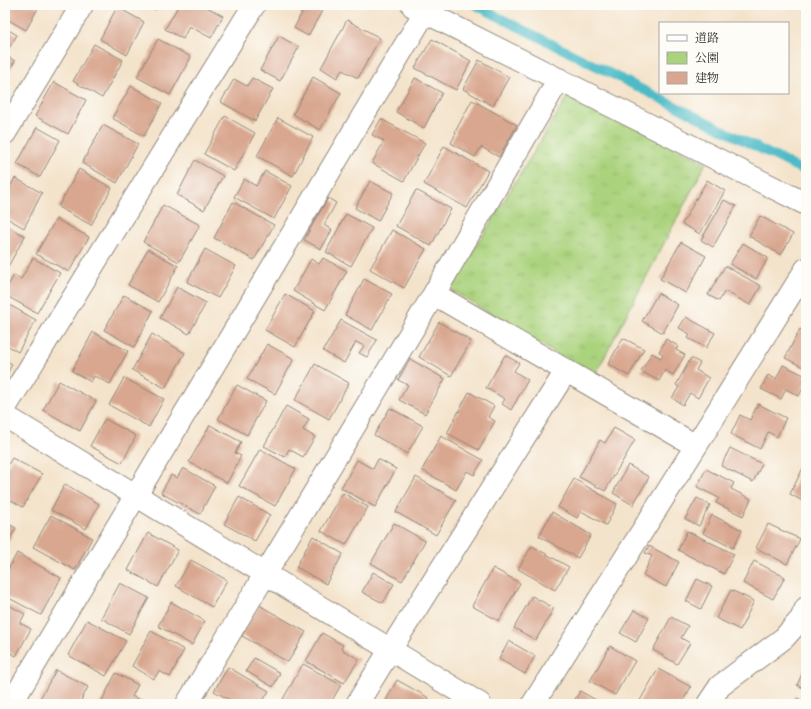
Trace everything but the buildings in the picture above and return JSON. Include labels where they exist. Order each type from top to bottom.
[{"type":"street","points":[[5,133],[82,5]]},
{"type":"street","points":[[5,408],[254,5]]},
{"type":"street","points":[[11,704],[136,495],[418,8],[806,204]]},
{"type":"street","points":[[187,704],[434,294],[559,79]]},
{"type":"street","points":[[533,704],[806,269]]},
{"type":"street","points":[[434,294],[696,446]]},
{"type":"street","points":[[357,704],[566,371]]},
{"type":"street","points":[[5,416],[480,704]]},
{"type":"street","points":[[708,704],[720,686],[784,638],[801,619],[806,608]]},
{"type":"green space","points":[[570,93],[706,163],[594,377],[450,289]]},
{"type":"waterway","points":[[475,5],[806,172]]}]
